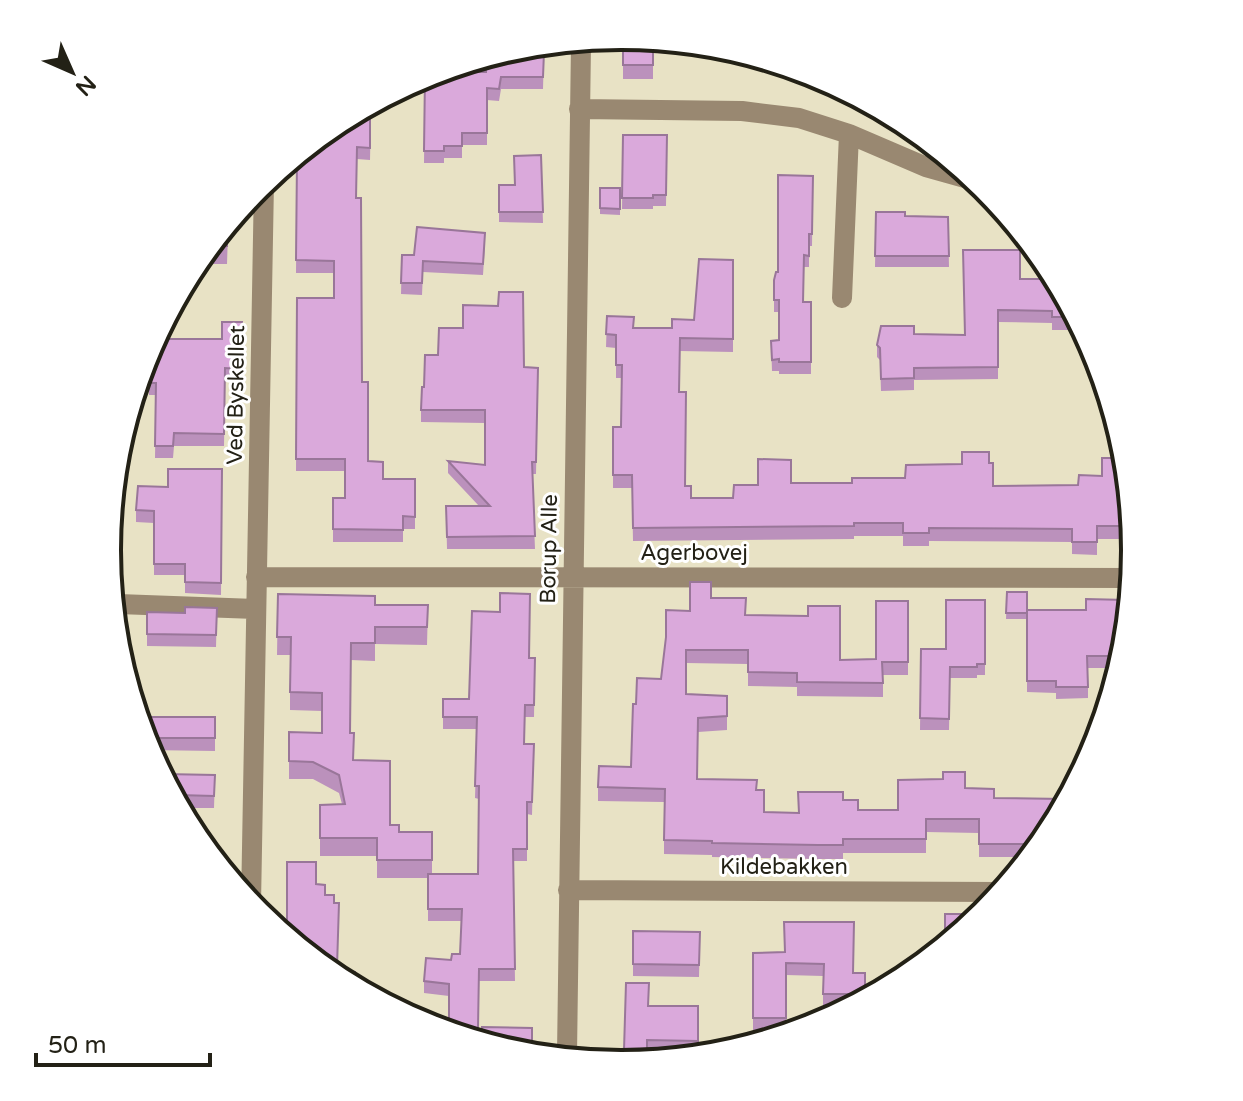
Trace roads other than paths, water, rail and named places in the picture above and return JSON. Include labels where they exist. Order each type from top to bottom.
[{"type":"street","name":"Borup Alle","points":[[567,1048],[581,52]]},
{"type":"street","points":[[579,109],[742,111],[799,118],[928,159]]},
{"type":"street","points":[[842,298],[849,134]]},
{"type":"street","name":"Ved Byskellet","points":[[251,887],[264,201]]},
{"type":"street","name":"Agerbovej","points":[[256,577],[1121,578]]},
{"type":"street","points":[[124,604],[256,609]]},
{"type":"street","name":"Kildebakken","points":[[568,890],[987,892]]}]
